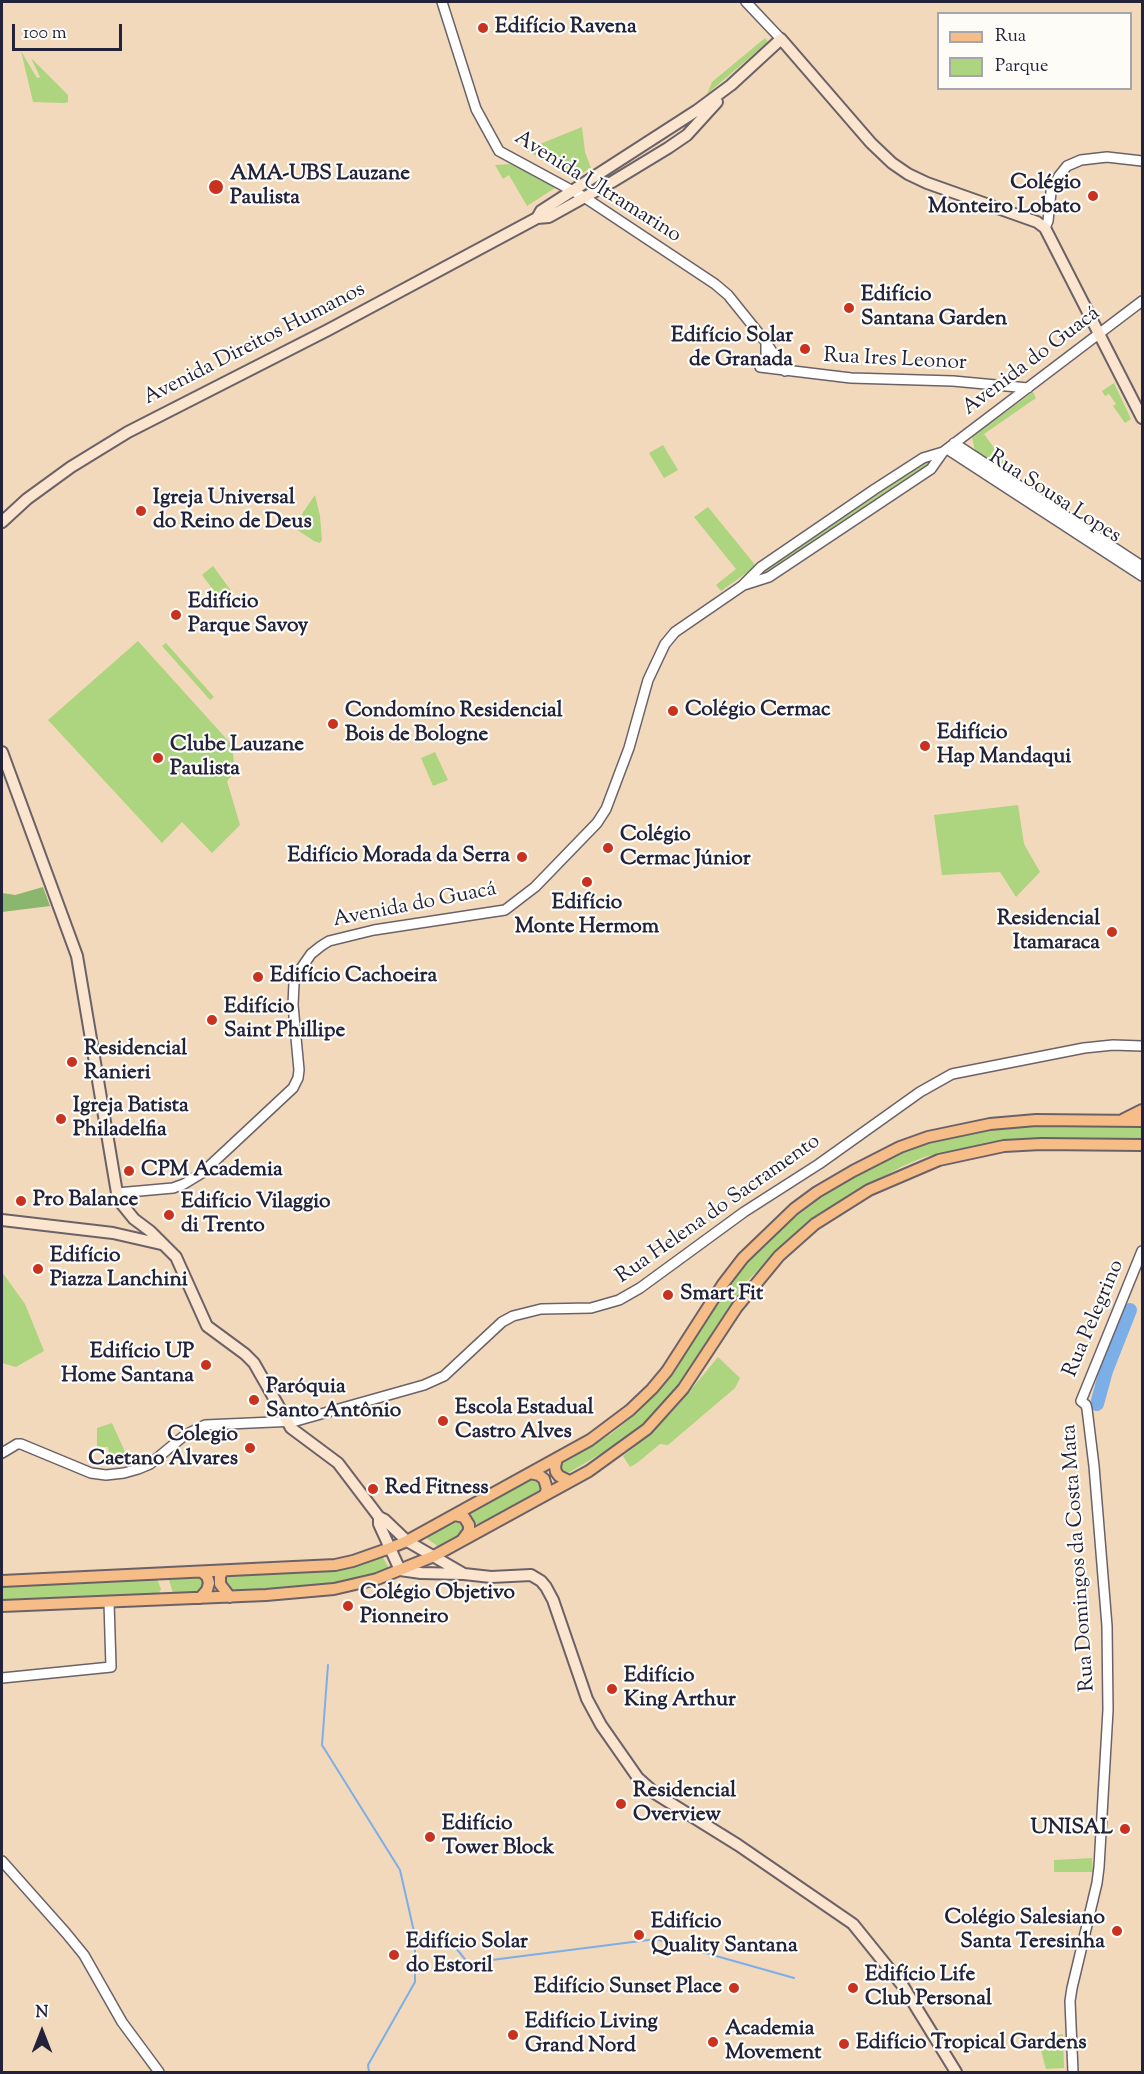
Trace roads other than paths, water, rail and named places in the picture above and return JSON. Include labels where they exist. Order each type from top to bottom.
[{"type":"main road","name":"Avenida Direitos Humanos","points":[[537,218],[541,211],[682,120],[731,85],[781,39]]},
{"type":"main road","points":[[781,39],[892,163],[927,183],[1037,222],[1045,228],[1143,418]]},
{"type":"main road","name":"Avenida Direitos Humanos","points":[[2,522],[27,499],[71,467],[128,432],[328,330],[537,218],[545,218],[584,197],[687,135],[713,105],[727,93],[731,85]]},
{"type":"main road","points":[[2,752],[77,956],[117,1193],[126,1209],[137,1221],[176,1257],[207,1326],[254,1363],[287,1422],[296,1433],[338,1463],[378,1517],[385,1520],[407,1541],[464,1574]]},
{"type":"main road","points":[[1119,1121],[1143,1110]]},
{"type":"main road","points":[[2,1581],[335,1565],[390,1548],[455,1515],[606,1429],[639,1402],[667,1371],[723,1284],[743,1258],[794,1209],[853,1170],[900,1147],[961,1129],[990,1124],[1036,1120],[1143,1121]]},
{"type":"main road","points":[[2,1606],[200,1598],[334,1589],[365,1582],[400,1570],[434,1556],[589,1471],[647,1429],[683,1389],[737,1307],[779,1256],[815,1224],[862,1194],[893,1178],[939,1160],[1004,1146],[1143,1145]]},
{"type":"main road","points":[[2,1220],[129,1236],[164,1244]]},
{"type":"main road","points":[[129,1236],[137,1221]]},
{"type":"main road","points":[[557,1458],[556,1472],[569,1481]]},
{"type":"main road","points":[[530,1473],[544,1479],[547,1489],[545,1494]]},
{"type":"main road","points":[[455,1515],[464,1517],[469,1525],[469,1531],[463,1539]]},
{"type":"main road","points":[[378,1517],[378,1524],[400,1570]]},
{"type":"main road","points":[[400,1570],[491,1577],[531,1575],[541,1581],[553,1600],[587,1700],[601,1725],[638,1778],[656,1794],[738,1845],[853,1924],[903,1986],[956,2073]]},
{"type":"main road","points":[[223,1571],[220,1584],[230,1596]]},
{"type":"main road","points":[[200,1598],[207,1590],[209,1583],[207,1576],[202,1572]]},
{"type":"street","name":"Avenida Ultramarino","points":[[442,2],[476,109],[494,143],[504,153],[573,190],[715,284],[728,295],[765,341],[785,371]]},
{"type":"street","points":[[746,2],[781,39]]},
{"type":"street","points":[[1045,228],[1048,221],[1051,192],[1067,166],[1073,162],[1091,158],[1122,157],[1143,161]]},
{"type":"street","name":"Avenida do Guacá","points":[[117,1193],[173,1188],[184,1184],[202,1173],[293,1088],[298,1078],[293,1005],[294,983],[305,962],[321,946],[329,941],[385,927],[505,910],[535,887],[597,823],[606,809],[629,748],[645,686],[665,644],[675,632],[742,586],[769,577],[930,468],[948,448],[1143,301]]},
{"type":"street","name":"Rua Ires Leonor","points":[[765,341],[767,354],[760,367],[851,378],[953,381],[1028,388]]},
{"type":"street","name":"Rua Sousa Lopes","points":[[948,448],[1143,566]]},
{"type":"street","name":"Rua Sousa Lopes","points":[[948,448],[1143,576]]},
{"type":"street","name":"Rua Helena do Sacramento","points":[[2,1453],[16,1444],[21,1444],[91,1473],[106,1475],[138,1469],[150,1464],[185,1435],[205,1425],[287,1422],[320,1416],[433,1381],[444,1376],[502,1322],[513,1316],[541,1309],[591,1308],[619,1300],[640,1288],[741,1214],[819,1164],[920,1092],[952,1074],[1084,1048],[1113,1045],[1143,1046]]},
{"type":"street","name":"Rua Pelegrino","points":[[1081,1401],[1143,1251]]},
{"type":"street","name":"Rua Domingos da Costa Mata","points":[[1073,2073],[1070,2017],[1072,1988],[1100,1867],[1108,1710],[1107,1626],[1094,1467],[1087,1409],[1081,1401]]},
{"type":"street","points":[[2,1678],[111,1667],[109,1602]]},
{"type":"street","points":[[2,1861],[84,1955],[122,2022],[159,2073]]},
{"type":"waterway","points":[[1097,1404],[1106,1371],[1130,1310]]},
{"type":"waterway","points":[[328,1665],[322,1745],[400,1870],[415,1936],[415,1982],[368,2065],[369,2072]]},
{"type":"waterway","points":[[415,1936],[451,1942],[468,1963],[656,1939],[794,1978]]},
{"type":"place","name":"Edifício Ravena","points":[[483,28]]},
{"type":"place","name":"AMA-UBS Lauzane Paulista","points":[[216,187]]},
{"type":"place","name":"Colégio Monteiro Lobato","points":[[1093,196]]},
{"type":"place","name":"Edifício Santana Garden","points":[[849,308]]},
{"type":"place","name":"Edifício Solar de Granada","points":[[805,349]]},
{"type":"place","name":"Igreja Universal do Reino de Deus","points":[[141,511]]},
{"type":"place","name":"Edifício Parque Savoy","points":[[176,615]]},
{"type":"place","name":"Colégio Cermac","points":[[673,711]]},
{"type":"place","name":"Condomíno Residencial Bois de Bologne","points":[[333,724]]},
{"type":"place","name":"Edifício Hap Mandaqui","points":[[925,746]]},
{"type":"place","name":"Clube Lauzane Paulista","points":[[158,758]]},
{"type":"place","name":"Colégio Cermac Júnior","points":[[608,848]]},
{"type":"place","name":"Edifício Morada da Serra","points":[[522,857]]},
{"type":"place","name":"Edifício Monte Hermom","points":[[587,882]]},
{"type":"place","name":"Residencial Itamaraca","points":[[1112,932]]},
{"type":"place","name":"Edifício Cachoeira","points":[[258,977]]},
{"type":"place","name":"Edifício Saint Phillipe","points":[[212,1020]]},
{"type":"place","name":"Residencial Ranieri","points":[[72,1062]]},
{"type":"place","name":"Igreja Batista Philadelfia","points":[[61,1119]]},
{"type":"place","name":"CPM Academia","points":[[129,1171]]},
{"type":"place","name":"Pro Balance","points":[[21,1201]]},
{"type":"place","name":"Edifício Vilaggio di Trento","points":[[169,1215]]},
{"type":"place","name":"Edifício Piazza Lanchini","points":[[38,1269]]},
{"type":"place","name":"Smart Fit","points":[[668,1295]]},
{"type":"place","name":"Edifício UP Home Santana","points":[[206,1365]]},
{"type":"place","name":"Paróquia Santo Antônio","points":[[254,1400]]},
{"type":"place","name":"Escola Estadual Castro Alves","points":[[443,1421]]},
{"type":"place","name":"Colegio Caetano Alvares","points":[[250,1448]]},
{"type":"place","name":"Red Fitness","points":[[373,1489]]},
{"type":"place","name":"Colégio Objetivo Pionneiro","points":[[348,1606]]},
{"type":"place","name":"Edifício King Arthur","points":[[612,1689]]},
{"type":"place","name":"Residencial Overview","points":[[621,1804]]},
{"type":"place","name":"UNISAL","points":[[1125,1829]]},
{"type":"place","name":"Edifício Tower Block","points":[[430,1837]]},
{"type":"place","name":"Colégio Salesiano Santa Teresinha","points":[[1117,1931]]},
{"type":"place","name":"Edifício Quality Santana","points":[[639,1935]]},
{"type":"place","name":"Edifício Solar do Estoril","points":[[394,1955]]},
{"type":"place","name":"Edifício Sunset Place","points":[[734,1988]]},
{"type":"place","name":"Edifício Life Club Personal","points":[[853,1988]]},
{"type":"place","name":"Edifício Living Grand Nord","points":[[513,2035]]},
{"type":"place","name":"Academia Movement","points":[[713,2042]]},
{"type":"place","name":"Edifício Tropical Gardens","points":[[844,2044]]}]
